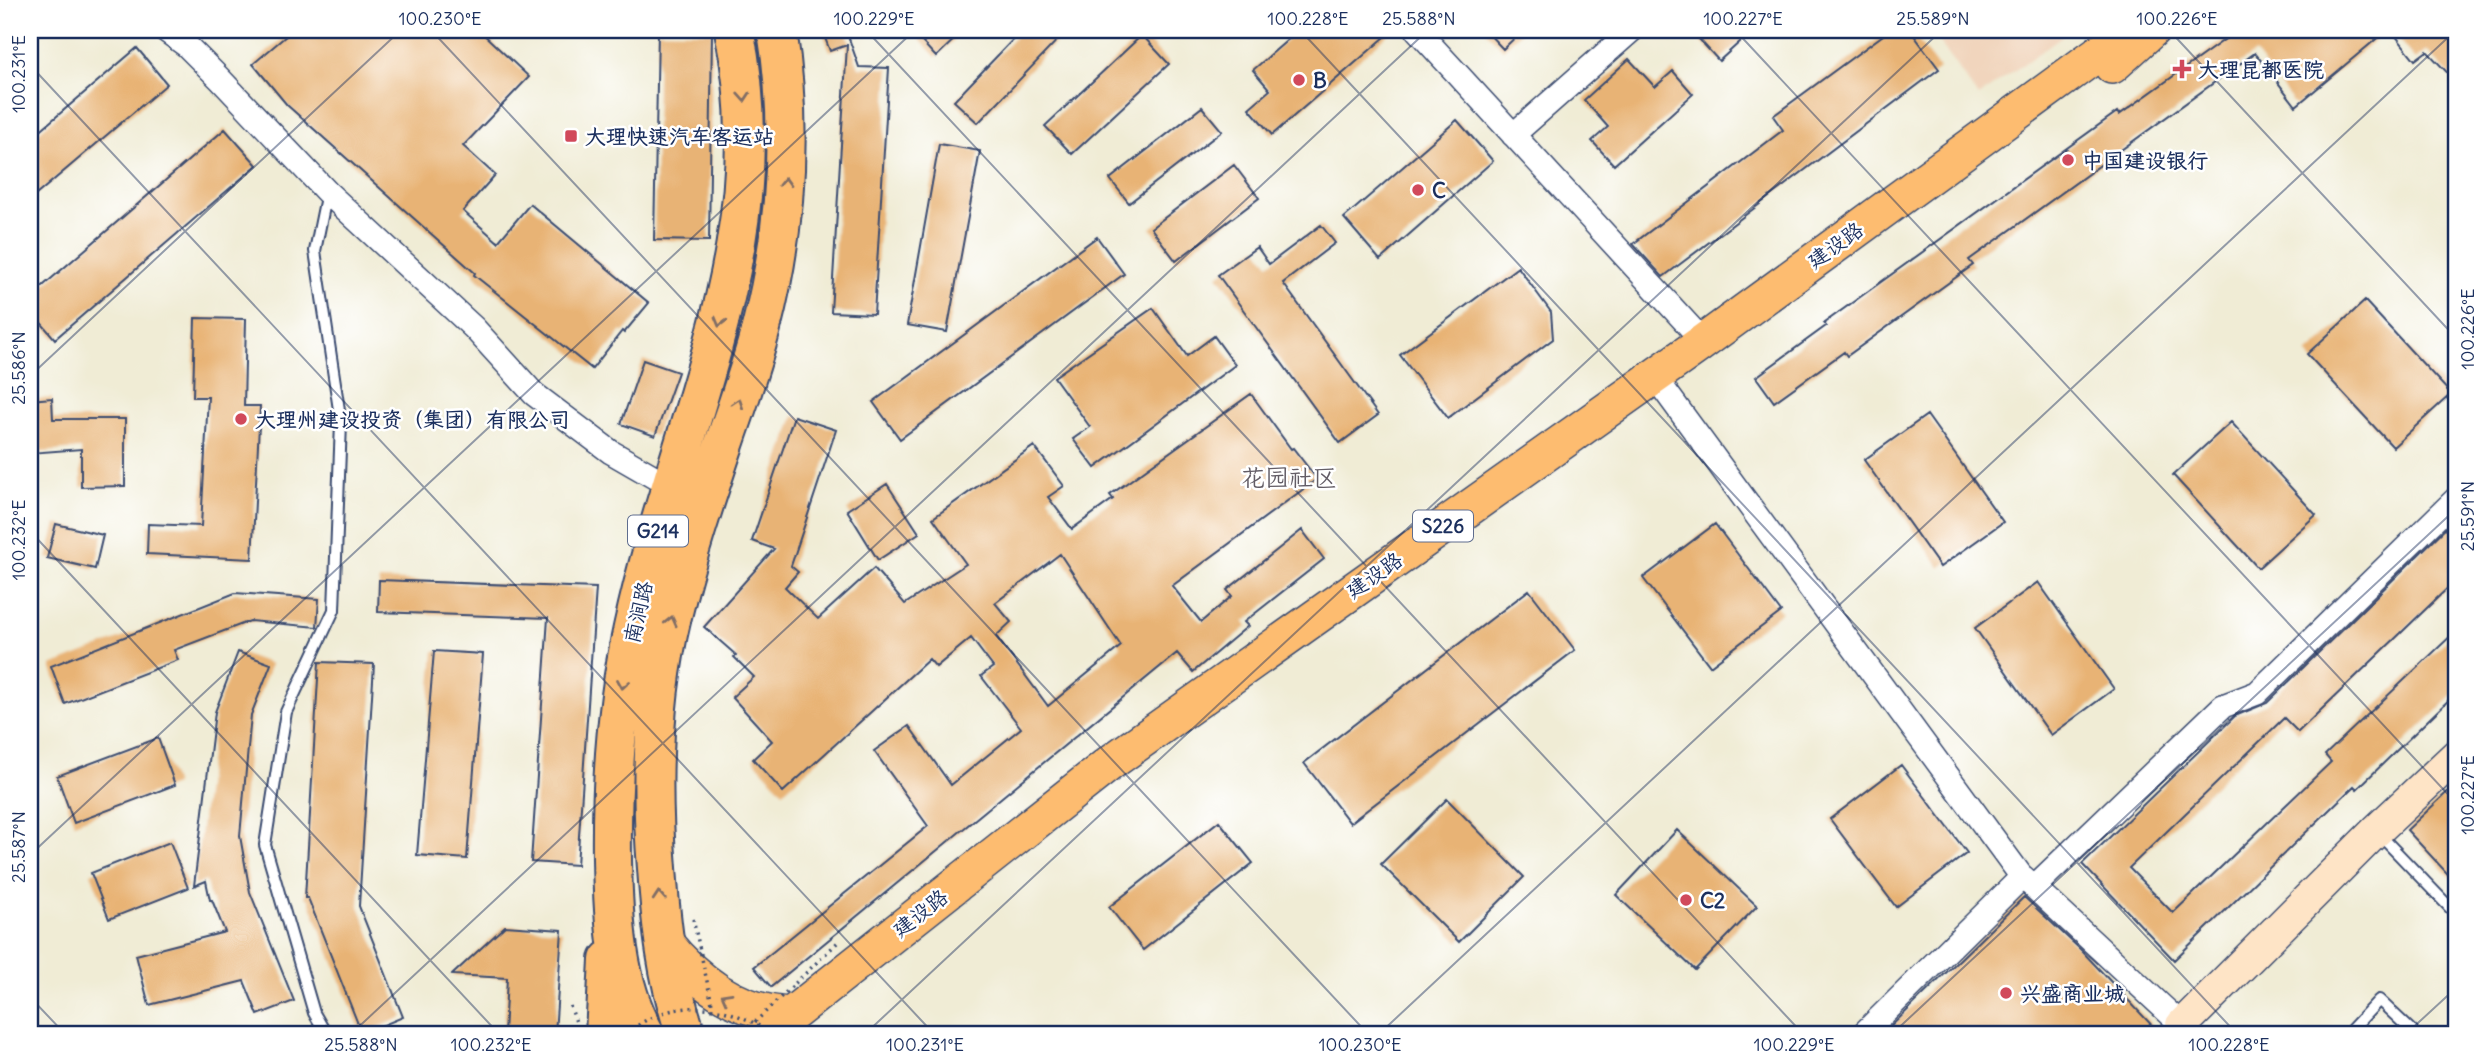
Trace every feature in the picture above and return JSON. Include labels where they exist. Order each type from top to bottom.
[{"type":"highway","name":"南涧路","points":[[645,1034],[633,1009],[619,955],[612,891],[612,793],[618,719],[632,629],[670,486],[729,286],[738,236],[744,191],[746,143],[743,90],[734,30]]},
{"type":"highway","name":"南涧路","points":[[686,1034],[669,976],[678,929],[655,851],[653,747],[663,661],[672,616],[705,498],[755,350],[769,298],[779,240],[784,198],[786,137],[782,69],[776,30]]},
{"type":"highway","points":[[670,486],[705,498]]},
{"type":"highway","points":[[605,1034],[612,891]]},
{"type":"main road","name":"建设路","points":[[786,1028],[1110,762],[1703,341],[2104,49],[2124,30]]},
{"type":"main road","name":"建设路","points":[[786,1028],[1128,771],[2123,58],[2152,30]]},
{"type":"main road","points":[[678,929],[692,972],[724,996],[758,1011],[786,1028]]},
{"type":"street","points":[[165,30],[187,46],[327,192],[474,327],[534,394],[611,452],[670,486]]},
{"type":"street","points":[[1417,30],[1703,341]]},
{"type":"street","points":[[1513,135],[1632,30]]},
{"type":"street","points":[[1663,388],[2025,879],[2184,1029],[2376,831],[2457,755]]},
{"type":"street","points":[[1863,1034],[2025,879],[2223,706],[2257,694],[2457,498]]},
{"type":"lane","points":[[326,1034],[314,1013],[265,845],[286,712],[334,610],[341,423],[314,251],[327,192]]},
{"type":"lane","points":[[2376,831],[2457,915]]},
{"type":"lane","points":[[2357,1034],[2352,1029],[2379,1000],[2415,1034]]},
{"type":"path","points":[[678,929],[713,1008]]},
{"type":"path","points":[[626,1034],[646,1020],[683,1008],[713,1008],[786,1028],[839,941]]},
{"type":"shaded area","points":[[1931,30],[2070,30],[1978,97]]},
{"type":"building","points":[[293,30],[479,30],[529,77],[463,146],[495,175],[463,211],[498,242],[530,204],[649,303],[624,333],[622,331],[592,369],[474,275],[475,273],[287,105],[253,64]]},
{"type":"building","points":[[822,30],[846,30],[859,67],[889,68],[874,314],[831,312],[847,45],[830,51]]},
{"type":"building","points":[[911,30],[964,30],[936,57]]},
{"type":"building","points":[[1022,30],[1067,30],[978,123],[954,101]]},
{"type":"building","name":"B","points":[[1299,30],[1393,30],[1272,135],[1249,108],[1270,90],[1253,70]]},
{"type":"building","points":[[1485,30],[1523,30],[1503,49]]},
{"type":"building","points":[[1709,30],[1753,30],[1719,61],[1699,39]]},
{"type":"building","points":[[1890,30],[1910,30],[1939,69],[1663,277],[1633,244],[1783,130],[1773,116]]},
{"type":"building","points":[[2238,30],[2387,30],[2296,106],[2255,53],[1969,260],[1973,265],[1847,356],[1844,352],[1774,402],[1756,377],[1826,326],[1824,323],[2117,112],[2119,115]]},
{"type":"building","points":[[2391,30],[2457,30],[2457,83],[2427,51],[2415,60]]},
{"type":"building","points":[[658,31],[712,32],[709,241],[654,240]]},
{"type":"building","points":[[1142,35],[1169,64],[1072,154],[1045,126]]},
{"type":"building","points":[[137,48],[167,84],[30,200],[30,139]]},
{"type":"building","points":[[1629,59],[1655,87],[1673,71],[1693,94],[1614,165],[1592,141],[1608,127],[1584,100]]},
{"type":"building","points":[[1202,107],[1222,131],[1129,203],[1110,179]]},
{"type":"building","name":"C","points":[[1457,120],[1493,161],[1380,260],[1344,218]]},
{"type":"building","points":[[225,129],[257,165],[55,339],[30,310],[30,297]]},
{"type":"building","points":[[939,144],[980,151],[947,332],[907,325]]},
{"type":"building","points":[[1234,165],[1259,198],[1176,261],[1151,228]]},
{"type":"building","points":[[1321,225],[1335,243],[1283,283],[1378,415],[1340,443],[1218,275],[1257,247],[1269,264]]},
{"type":"building","points":[[1097,237],[1124,274],[900,439],[873,402]]},
{"type":"building","points":[[1518,267],[1551,312],[1553,339],[1448,418],[1400,355]]},
{"type":"building","points":[[2365,301],[2451,394],[2393,447],[2307,354]]},
{"type":"building","points":[[1153,308],[1187,356],[1214,336],[1235,365],[1095,468],[1073,439],[1090,427],[1054,377]]},
{"type":"building","points":[[195,318],[246,319],[244,406],[260,406],[252,559],[147,554],[148,524],[201,526],[208,397],[193,397]]},
{"type":"building","points":[[643,360],[678,372],[655,436],[621,424]]},
{"type":"building","points":[[1251,394],[1291,449],[1293,448],[1317,479],[1172,586],[1201,622],[1232,596],[1227,590],[1302,530],[1324,559],[1244,622],[1248,626],[1193,672],[1177,653],[771,987],[754,967],[928,826],[874,751],[909,726],[951,785],[1021,728],[981,676],[993,667],[971,638],[936,667],[929,659],[783,792],[753,759],[772,741],[732,697],[754,677],[734,657],[736,655],[704,627],[774,549],[752,541],[794,416],[836,430],[791,566],[798,572],[785,587],[818,619],[874,568],[905,604],[966,564],[933,518],[1034,446],[1064,486],[1048,497],[1072,529],[1113,499],[1110,495]],"holes":[[[1060,554],[1121,646],[1048,706],[996,636],[1011,622],[995,603]]]},
{"type":"building","points":[[52,398],[53,419],[125,419],[125,486],[81,487],[81,449],[30,453],[30,400]]},
{"type":"building","points":[[1927,415],[2003,522],[1940,567],[1864,460]]},
{"type":"building","points":[[2231,422],[2316,515],[2258,568],[2173,475]]},
{"type":"building","points":[[887,484],[919,533],[878,560],[847,510]]},
{"type":"building","points":[[2457,517],[2457,579],[2298,732],[2284,718],[2129,868],[2173,913],[2331,762],[2325,755],[2457,630],[2457,692],[2357,789],[2354,786],[2174,960],[2082,864],[2235,716],[2267,703]]},
{"type":"building","points":[[56,524],[103,535],[95,569],[47,558]]},
{"type":"building","points":[[1715,524],[1781,612],[1710,666],[1643,578]]},
{"type":"building","points":[[379,580],[596,588],[577,865],[531,862],[548,618],[378,612]]},
{"type":"building","points":[[2038,582],[2114,689],[2051,735],[1975,628]]},
{"type":"building","points":[[1529,590],[1575,650],[1350,823],[1304,763]]},
{"type":"building","points":[[235,593],[319,599],[317,627],[250,621],[174,650],[178,660],[65,704],[51,666]]},
{"type":"building","points":[[434,651],[483,654],[467,859],[417,855]]},
{"type":"building","points":[[238,652],[271,664],[251,715],[240,836],[250,892],[294,1001],[258,1015],[244,981],[149,1005],[136,955],[225,932],[210,900],[206,881],[194,886],[215,712]]},
{"type":"building","points":[[319,662],[374,664],[359,906],[403,1017],[362,1034],[308,898],[305,898]]},
{"type":"building","points":[[158,738],[175,785],[74,823],[57,776]]},
{"type":"building","points":[[1901,765],[1967,853],[1896,907],[1830,819]]},
{"type":"building","points":[[2457,783],[2457,884],[2407,830]]},
{"type":"building","points":[[1447,799],[1524,877],[1459,942],[1381,864]]},
{"type":"building","points":[[1219,821],[1253,863],[1143,950],[1109,907]]},
{"type":"building","name":"C2","points":[[1677,830],[1757,906],[1695,970],[1616,895]]},
{"type":"building","points":[[170,842],[188,888],[109,919],[91,873]]},
{"type":"building","points":[[2024,897],[2081,950],[2160,1034],[1883,1034]]},
{"type":"building","points":[[505,926],[562,930],[555,1034],[504,1034],[507,978],[452,975]]},
{"type":"place","name":"大理昆都医院","points":[[2182,69]]},
{"type":"place","name":"B","points":[[1299,80]]},
{"type":"place","name":"大理快速汽车客运站","points":[[571,136]]},
{"type":"place","name":"中国建设银行","points":[[2068,160]]},
{"type":"place","name":"C","points":[[1418,190]]},
{"type":"place","name":"大理州建设投资（集团）有限公司","points":[[241,419]]},
{"type":"place","name":"C2","points":[[1686,900]]},
{"type":"place","name":"兴盛商业城","points":[[2006,993]]},
{"type":"district","name":"花园社区","points":[[1289,477]]}]
